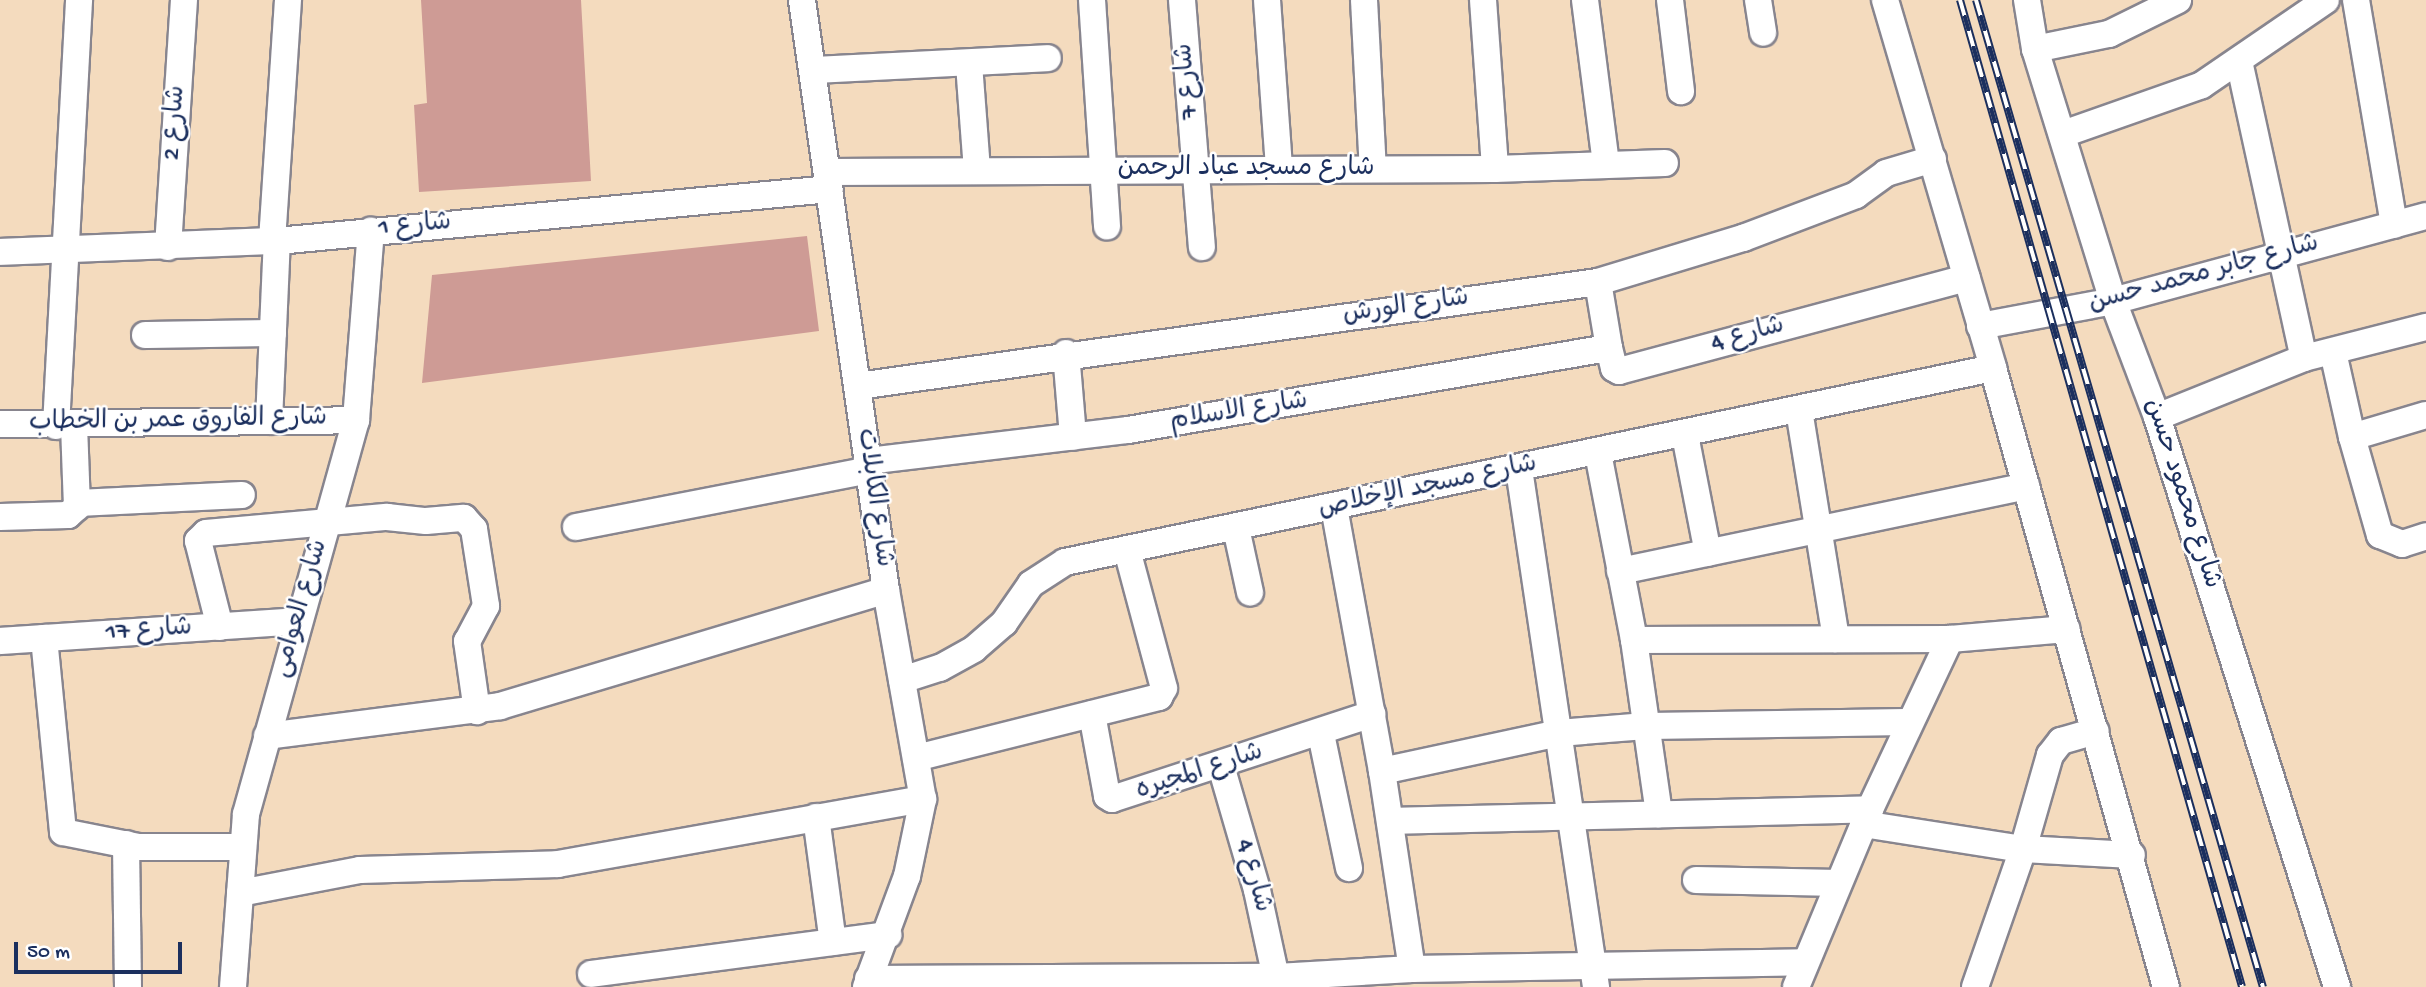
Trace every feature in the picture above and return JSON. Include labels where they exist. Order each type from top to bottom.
[{"type":"street","points":[[78,503],[65,426],[66,249],[79,0]]},
{"type":"street","name":"شارع 2","points":[[168,247],[184,0]]},
{"type":"street","points":[[269,421],[274,241],[288,0]]},
{"type":"street","name":"شارع الكابلات","points":[[802,0],[886,590],[923,799],[907,876],[888,935],[867,983]]},
{"type":"street","points":[[1093,0],[1107,227]]},
{"type":"street","name":"شارع 7","points":[[1182,0],[1202,247]]},
{"type":"street","points":[[1267,0],[1279,169]]},
{"type":"street","points":[[1364,0],[1373,169]]},
{"type":"street","points":[[1483,0],[1495,169]]},
{"type":"street","points":[[1585,0],[1606,165]]},
{"type":"street","points":[[1670,0],[1681,92]]},
{"type":"street","points":[[1758,0],[1763,33]]},
{"type":"street","points":[[1885,0],[2132,855],[2166,987]]},
{"type":"street","name":"شارع محمود حسن","points":[[2027,0],[2035,49],[2113,301],[2157,416],[2337,987]]},
{"type":"street","points":[[2035,49],[2109,34],[2178,0]]},
{"type":"street","points":[[2063,134],[2188,92],[2239,61],[2326,0]]},
{"type":"street","points":[[2356,0],[2394,225]]},
{"type":"street","points":[[813,69],[969,64],[1048,58]]},
{"type":"street","points":[[2239,61],[2279,255],[2304,358]]},
{"type":"street","points":[[969,64],[977,171]]},
{"type":"street","name":"شارع الورش","points":[[858,386],[1066,353],[1598,282],[1710,251],[1856,195],[1886,173],[1933,159]]},
{"type":"street","name":"شارع مسجد عباد الرحمن","points":[[829,181],[977,171],[1495,169],[1665,163]]},
{"type":"street","name":"شارع 1","points":[[0,252],[274,241],[829,181]]},
{"type":"street","name":"شارع جابر محمد حسن","points":[[1980,326],[2113,301],[2426,216]]},
{"type":"street","name":"شارع العوامى","points":[[233,987],[242,847],[267,736],[356,420],[371,231]]},
{"type":"street","name":"شارع 4","points":[[1609,348],[1614,368],[1619,370],[1967,278]]},
{"type":"street","points":[[1598,282],[1609,348]]},
{"type":"street","points":[[2157,416],[2304,358],[2426,327]]},
{"type":"street","points":[[145,335],[273,333]]},
{"type":"street","name":"شارع الاسلام","points":[[576,527],[868,465],[1281,407],[1609,348]]},
{"type":"street","points":[[2333,352],[2352,438],[2380,535],[2402,544],[2426,536]]},
{"type":"street","points":[[1066,353],[1073,437]]},
{"type":"street","name":"شارع مسجد الإخلاص","points":[[902,680],[940,668],[974,649],[1004,623],[1045,571],[1065,562],[1685,435],[1993,368]]},
{"type":"street","points":[[1799,410],[1836,639]]},
{"type":"street","points":[[2352,438],[2426,415]]},
{"type":"street","name":"شارع الفاروق عمر بن الخطاب","points":[[0,424],[65,426],[356,420]]},
{"type":"street","points":[[1685,435],[1708,552]]},
{"type":"street","points":[[1598,453],[1634,640],[1659,814]]},
{"type":"street","points":[[1519,469],[1596,978]]},
{"type":"street","points":[[1620,571],[2026,486]]},
{"type":"street","points":[[0,517],[68,514],[78,503],[242,495]]},
{"type":"street","points":[[1334,507],[1382,771],[1412,970]]},
{"type":"street","points":[[220,627],[200,537],[387,517],[426,521],[464,518],[472,523],[486,606],[467,641],[477,711]]},
{"type":"street","points":[[1236,528],[1250,592]]},
{"type":"street","points":[[916,758],[1159,697],[1164,688],[1127,550]]},
{"type":"street","points":[[267,736],[477,711],[886,590]]},
{"type":"street","name":"شارع 17","points":[[0,641],[298,621]]},
{"type":"street","points":[[1634,640],[1950,639],[2067,629]]},
{"type":"street","points":[[44,638],[63,832],[126,844],[242,847]]},
{"type":"street","points":[[867,983],[1277,982],[1412,970],[1596,978],[1802,980],[1866,816],[1950,639]]},
{"type":"street","name":"شارع المجيره","points":[[1092,714],[1109,798],[1222,766],[1321,734],[1371,714]]},
{"type":"street","points":[[1382,771],[1559,733],[1646,726],[1909,722]]},
{"type":"street","points":[[1975,987],[2024,849],[2055,746],[2096,731]]},
{"type":"street","points":[[1321,734],[1349,868]]},
{"type":"street","name":"شارع 4","points":[[1222,766],[1277,982]]},
{"type":"street","points":[[240,893],[360,870],[558,864],[923,799]]},
{"type":"street","points":[[1390,821],[1659,814],[1866,816],[2024,849],[2132,855]]},
{"type":"street","points":[[816,817],[833,942]]},
{"type":"street","points":[[126,844],[128,987]]},
{"type":"street","points":[[1696,880],[1838,883]]},
{"type":"street","points":[[591,974],[888,935]]},
{"type":"building","points":[[421,0],[581,0],[591,181],[419,192],[414,105],[427,103]]},
{"type":"building","points":[[807,236],[819,331],[422,383],[432,275]]},
{"type":"railway","points":[[1960,0],[2242,987]]},
{"type":"railway","points":[[1976,0],[2263,987]]}]
